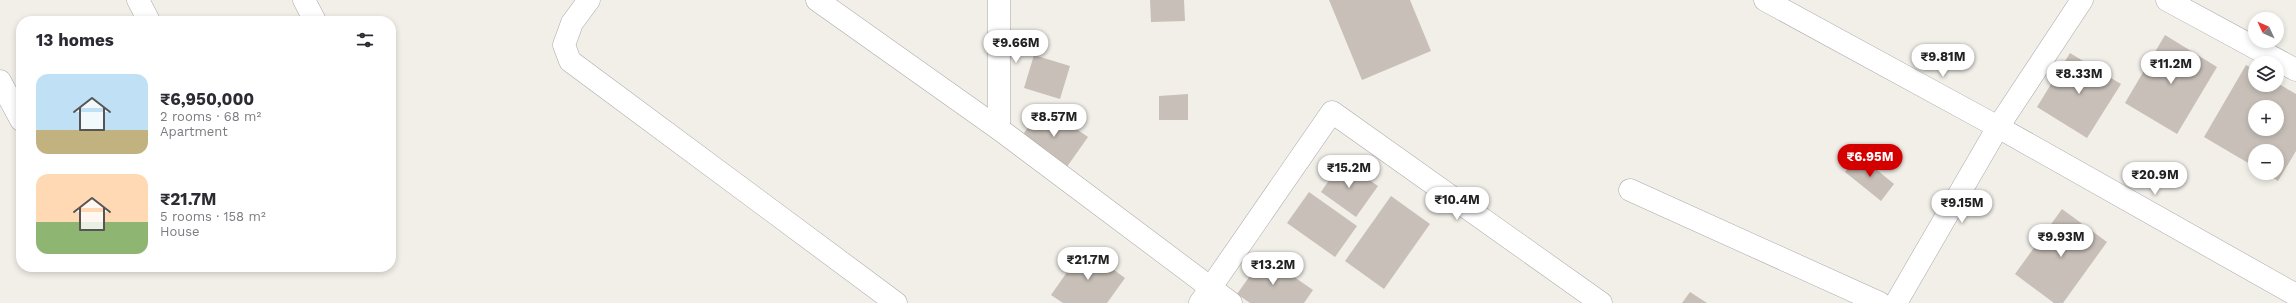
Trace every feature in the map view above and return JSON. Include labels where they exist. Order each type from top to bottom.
[{"type":"street","points":[[138,0],[146,16]]},
{"type":"street","points":[[304,0],[312,16]]},
{"type":"street","points":[[589,0],[572,23],[564,45],[570,61],[896,303]]},
{"type":"street","points":[[817,0],[999,129],[1205,296],[1231,303]]},
{"type":"street","points":[[999,0],[999,129]]},
{"type":"street","points":[[1766,0],[1998,127],[2296,295]]},
{"type":"street","points":[[1896,303],[1998,127],[2082,0]]},
{"type":"street","points":[[2167,0],[2296,70]]},
{"type":"street","points":[[0,81],[16,111]]},
{"type":"street","points":[[1205,296],[1332,112],[1601,303]]},
{"type":"street","points":[[1630,190],[1880,303]]},
{"type":"building","points":[[1150,0],[1184,0],[1185,21],[1151,22]]},
{"type":"building","points":[[1329,0],[1410,0],[1431,51],[1362,80]]},
{"type":"building","points":[[2165,35],[2217,67],[2177,134],[2125,103]]},
{"type":"building","points":[[2070,53],[2121,84],[2087,138],[2037,107]]},
{"type":"building","points":[[1034,55],[1070,66],[1060,99],[1024,88]]},
{"type":"building","points":[[2246,65],[2248,66],[2248,92],[2284,92],[2284,87],[2296,94],[2296,151],[2284,171],[2284,144],[2248,144],[2248,163],[2204,137]]},
{"type":"building","points":[[1188,94],[1188,120],[1159,120],[1159,96]]},
{"type":"building","points":[[1043,106],[1088,137],[1064,171],[1019,140]]},
{"type":"building","points":[[1859,155],[1894,184],[1881,201],[1845,172]]},
{"type":"building","points":[[1342,161],[1378,186],[1356,217],[1321,192]]},
{"type":"building","points":[[1309,192],[1357,226],[1335,257],[1287,223]]},
{"type":"building","points":[[1391,196],[1430,224],[1384,289],[1345,261]]},
{"type":"building","points":[[2062,209],[2107,242],[2063,303],[2054,303],[2015,274]]},
{"type":"building","points":[[1084,248],[1125,278],[1107,303],[1063,303],[1051,295]]},
{"type":"building","points":[[1264,256],[1313,290],[1304,303],[1250,303],[1237,294]]},
{"type":"building","points":[[1690,292],[1707,303],[1682,303]]}]
